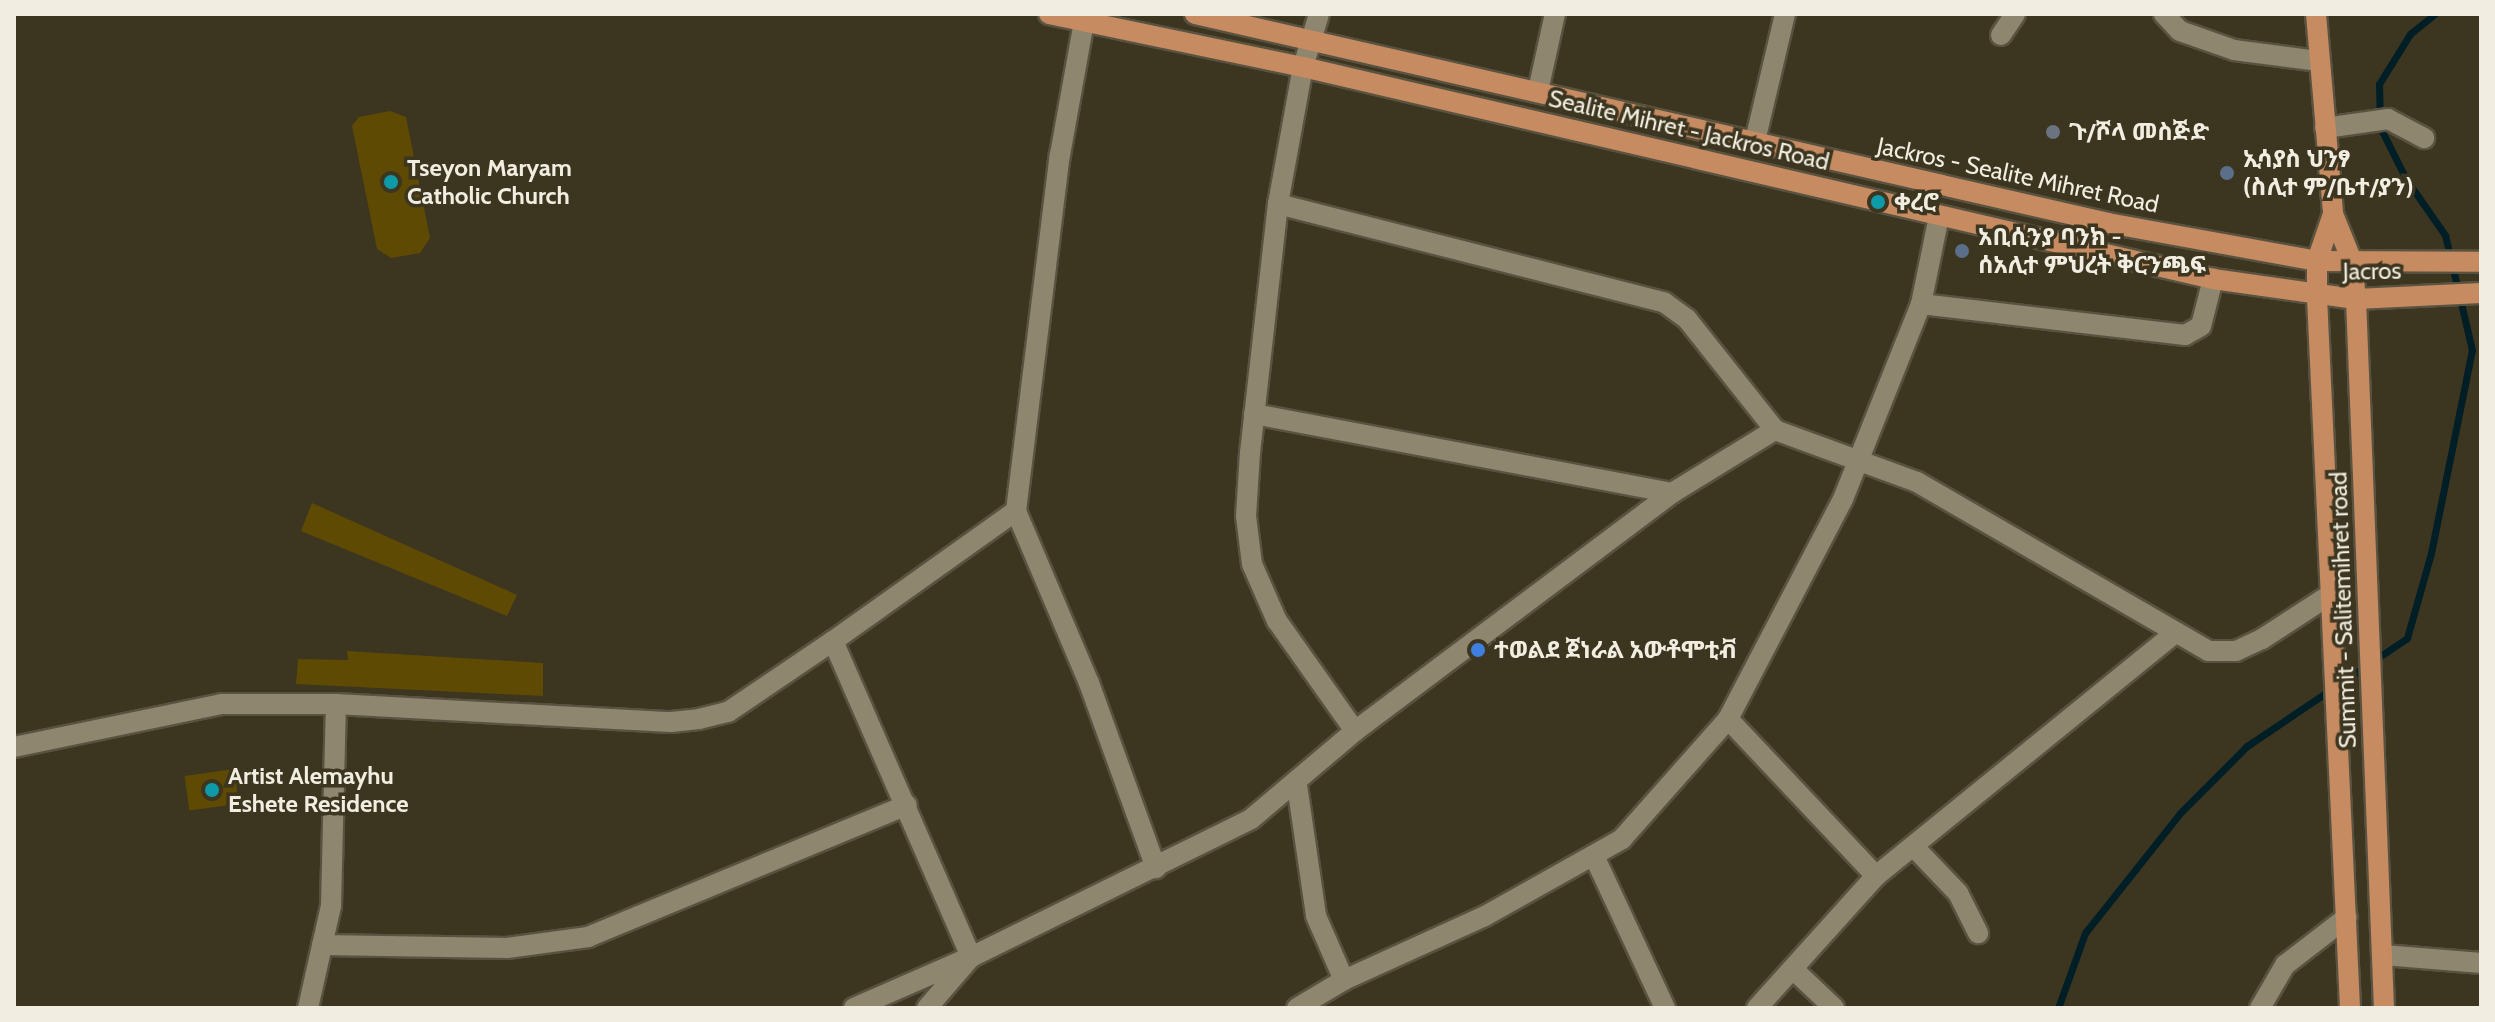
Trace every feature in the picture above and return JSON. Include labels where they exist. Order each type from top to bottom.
[{"type":"main road","name":"Sealite Mihret - Jackros Road","points":[[1049,14],[1303,67],[2213,279],[2317,297]]},
{"type":"main road","name":"Jackros - Sealite Mihret Road","points":[[1195,14],[1755,141],[1959,192],[2317,261]]},
{"type":"main road","points":[[2316,14],[2333,214],[2317,261],[2317,297],[2337,649],[2350,1008]]},
{"type":"main road","name":"Summit - Salitemihret road","points":[[2333,214],[2352,261],[2356,299],[2384,1008]]},
{"type":"main road","name":"Jacros","points":[[2317,261],[2352,261]]},
{"type":"main road","points":[[2352,261],[2481,262]]},
{"type":"main road","name":"Jacros","points":[[2317,297],[2356,299],[2481,293]]},
{"type":"street","points":[[1319,14],[1303,67],[1278,204],[1254,414],[1246,516],[1252,564],[1277,621],[1355,731]]},
{"type":"street","points":[[1538,91],[1555,14]]},
{"type":"street","points":[[1755,141],[1785,14]]},
{"type":"street","points":[[2001,35],[2015,14]]},
{"type":"street","points":[[2164,14],[2180,31],[2234,50],[2319,61]]},
{"type":"street","points":[[1084,21],[1060,155],[1016,511],[1089,683],[1156,868]]},
{"type":"street","points":[[2325,128],[2388,119],[2424,138]]},
{"type":"street","points":[[1278,204],[1665,303],[1687,319],[1775,430],[1917,482],[2173,635],[2209,651],[2236,651],[2334,592]]},
{"type":"street","points":[[1297,1008],[1344,980],[1595,858],[1622,839],[1675,784],[1728,719],[1843,499],[1855,458],[1921,304],[1939,216]]},
{"type":"street","points":[[1921,304],[2185,335],[2201,326],[2213,279]]},
{"type":"street","points":[[1254,414],[1672,493]]},
{"type":"street","points":[[854,1008],[971,957],[1251,819],[1297,785],[1355,731],[1672,493],[1775,430]]},
{"type":"street","points":[[14,747],[192,707],[336,704],[685,720],[728,712],[1016,511]]},
{"type":"street","points":[[1757,1008],[1876,876],[2173,635]]},
{"type":"street","points":[[833,641],[971,957]]},
{"type":"street","points":[[308,1008],[331,906],[336,704]]},
{"type":"street","points":[[1728,719],[1876,876]]},
{"type":"street","points":[[1297,785],[1316,916],[1344,980]]},
{"type":"street","points":[[322,945],[507,948],[588,937],[907,805]]},
{"type":"street","points":[[1914,847],[1958,893],[1978,933]]},
{"type":"street","points":[[1595,858],[1665,1008]]},
{"type":"street","points":[[2260,1008],[2285,965],[2347,917]]},
{"type":"street","points":[[2384,955],[2481,963]]},
{"type":"street","points":[[927,1008],[971,957]]},
{"type":"street","points":[[1794,970],[1834,1008]]},
{"type":"building","name":"Tseyon Maryam Catholic Church","points":[[390,111],[406,117],[430,238],[420,253],[391,258],[377,249],[352,126],[359,117]]},
{"type":"building","points":[[312,503],[517,595],[507,616],[301,531]]},
{"type":"building","points":[[347,651],[543,663],[543,696],[296,684],[298,659],[348,660]]},
{"type":"building","name":"Artist Alemayhu Eshete Residence","points":[[234,769],[239,804],[189,811],[184,776]]},
{"type":"waterway","points":[[2058,1008],[2085,933],[2180,813],[2247,746],[2407,638],[2431,553],[2472,350],[2445,235],[2406,179],[2380,127],[2379,84],[2410,34],[2435,14]]},
{"type":"place","name":"ጉ/ሾላ መስጅድ","points":[[2053,132]]},
{"type":"place","name":"ኢሳያስ ህንፃ (ስሊተ ም/ቤተ/ያን)","points":[[2227,173]]},
{"type":"place","name":"Tseyon Maryam Catholic Church","points":[[391,182]]},
{"type":"place","name":"ቀረሮ","points":[[1878,202]]},
{"type":"place","name":"አቢሲንያ ባንክ - ሰአሊተ ምህረት ቅርንጫፍ","points":[[1962,251]]},
{"type":"place","name":"ተወልደ ጀነራል አውቶሞቲቭ","points":[[1478,650]]},
{"type":"place","name":"Artist Alemayhu Eshete Residence","points":[[212,790]]}]
